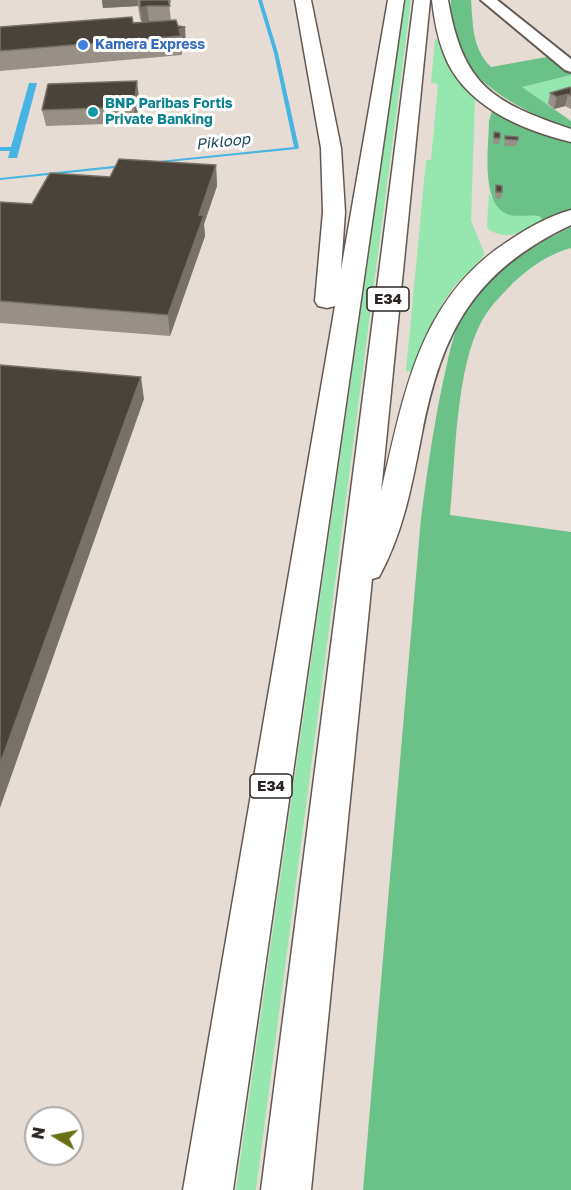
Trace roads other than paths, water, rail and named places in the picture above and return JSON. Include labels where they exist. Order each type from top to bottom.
[{"type":"highway","points":[[303,0],[328,124],[332,167],[332,253],[323,330],[325,357],[335,382]]},
{"type":"highway","name":"E34","points":[[208,1190],[396,0]]},
{"type":"highway","name":"E34","points":[[286,1190],[422,0]]},
{"type":"highway","points":[[440,0],[443,30],[452,57],[462,74],[480,92],[507,110],[571,136]]},
{"type":"highway","points":[[354,597],[388,522],[425,367],[444,321],[472,282],[500,255],[525,238],[571,218]]},
{"type":"street","points":[[488,0],[571,67]]},
{"type":"water","points":[[29,83],[37,83],[17,158],[8,158],[10,151],[0,151],[0,147],[11,147]]},
{"type":"waterway","name":"Pikloop","points":[[159,162],[297,148],[276,53],[260,0]]},
{"type":"waterway","name":"Pikloop","points":[[0,179],[123,166]]},
{"type":"place","name":"Kamera Express","points":[[83,45]]},
{"type":"place","name":"BNP Paribas Fortis Private Banking","points":[[93,112]]}]
